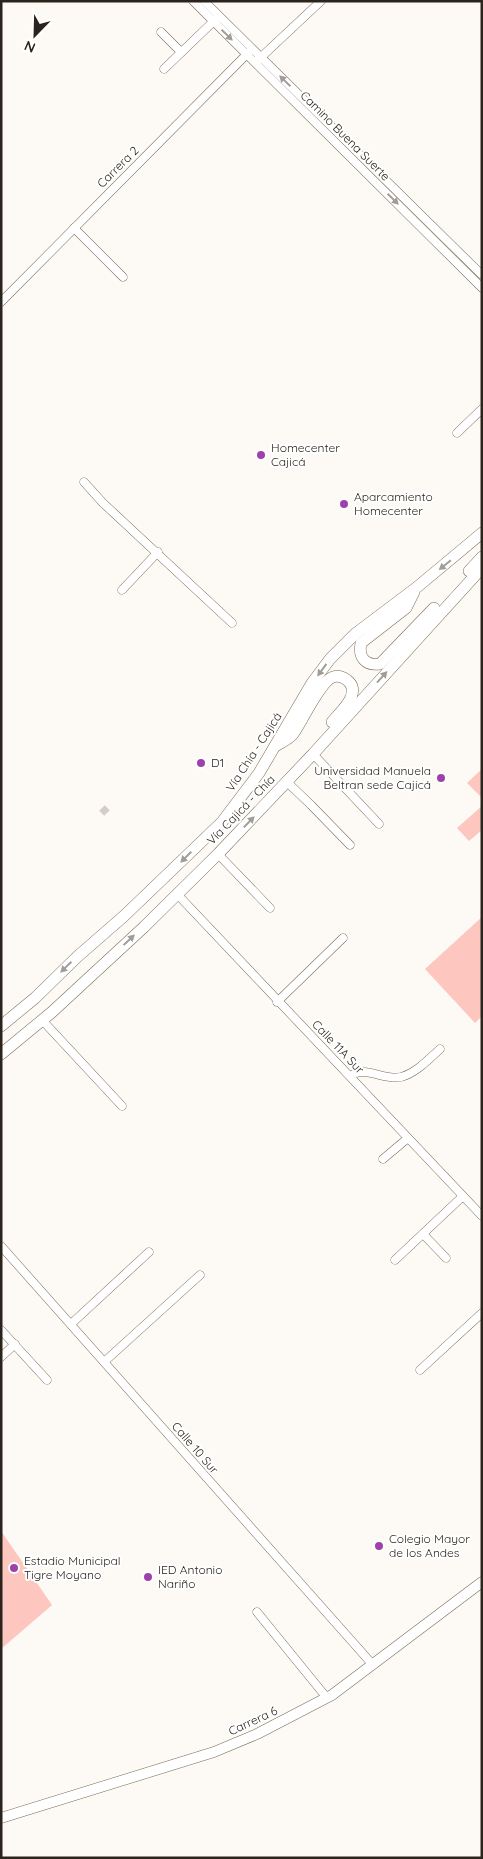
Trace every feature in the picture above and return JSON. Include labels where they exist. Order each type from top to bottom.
[{"type":"highway","name":"Vía Chía - Cajicá","points":[[1,1026],[35,998],[77,957],[124,916],[222,822],[259,773],[312,683],[330,658],[355,634],[416,588],[482,533]]},
{"type":"highway","points":[[416,588],[406,608],[361,643],[359,650],[361,657],[366,663],[372,665],[380,664],[482,558]]},
{"type":"highway","name":"Vía Cajicá - Chía","points":[[1,1054],[42,1020],[218,854],[316,751],[482,568]]},
{"type":"highway","points":[[275,746],[291,736],[324,684],[331,677],[339,676],[346,678],[351,683],[353,689],[352,696],[321,735],[316,751]]},
{"type":"main road","name":"Carrera 6","points":[[1,1818],[214,1752],[257,1734],[327,1698],[482,1582]]},
{"type":"street","name":"Camino Buena Suerte","points":[[193,1],[216,19],[436,236],[482,288]]},
{"type":"street","name":"Camino Buena Suerte","points":[[204,1],[216,19]]},
{"type":"street","points":[[258,60],[321,1]]},
{"type":"street","points":[[164,69],[216,19]]},
{"type":"street","points":[[161,32],[181,52]]},
{"type":"street","name":"Carrera 2","points":[[1,302],[250,52]]},
{"type":"street","points":[[74,228],[123,277]]},
{"type":"street","name":"Camino Buena Suerte","points":[[436,236],[480,271]]},
{"type":"street","points":[[472,278],[480,271]]},
{"type":"street","points":[[457,433],[482,409]]},
{"type":"street","points":[[84,482],[103,503],[232,622]]},
{"type":"street","points":[[122,590],[158,552]]},
{"type":"street","points":[[316,751],[379,824]]},
{"type":"street","points":[[287,782],[350,845]]},
{"type":"street","points":[[218,854],[270,908]]},
{"type":"street","name":"Calle 11A Sur","points":[[177,894],[277,1002],[351,1076],[482,1216]]},
{"type":"street","points":[[277,1002],[343,938]]},
{"type":"street","points":[[42,1020],[122,1106]]},
{"type":"street","points":[[351,1076],[360,1072],[401,1077],[422,1066],[440,1049]]},
{"type":"street","points":[[383,1159],[408,1138]]},
{"type":"street","points":[[395,1260],[463,1196]]},
{"type":"street","points":[[422,1234],[446,1258]]},
{"type":"street","name":"Calle 10 Sur","points":[[1,1246],[373,1665]]},
{"type":"street","points":[[71,1324],[149,1252]]},
{"type":"street","points":[[104,1362],[200,1275]]},
{"type":"street","points":[[420,1370],[482,1313]]},
{"type":"street","points":[[1,1330],[47,1380]]},
{"type":"street","points":[[1,1358],[15,1344]]},
{"type":"street","points":[[257,1612],[327,1698]]},
{"type":"shaded area","points":[[482,769],[482,797],[481,797],[467,783]]},
{"type":"shaded area","points":[[482,806],[482,830],[469,841],[457,828]]},
{"type":"shaded area","points":[[482,917],[482,1016],[475,1023],[425,969]]},
{"type":"shaded area","name":"Estadio Municipal Tigre Moyano","points":[[1,1531],[52,1605],[1,1649]]},
{"type":"tunnel","points":[[102,808],[107,813]]},
{"type":"place","name":"Homecenter Cajicá","points":[[261,455]]},
{"type":"place","name":"Aparcamiento Homecenter","points":[[344,504]]},
{"type":"place","name":"D1","points":[[201,763]]},
{"type":"place","name":"Universidad Manuela Beltran sede Cajicá","points":[[441,778]]},
{"type":"place","name":"Colegio Mayor de los Andes","points":[[379,1546]]},
{"type":"place","name":"Estadio Municipal Tigre Moyano","points":[[14,1568]]},
{"type":"place","name":"IED Antonio Nariño","points":[[148,1577]]}]
